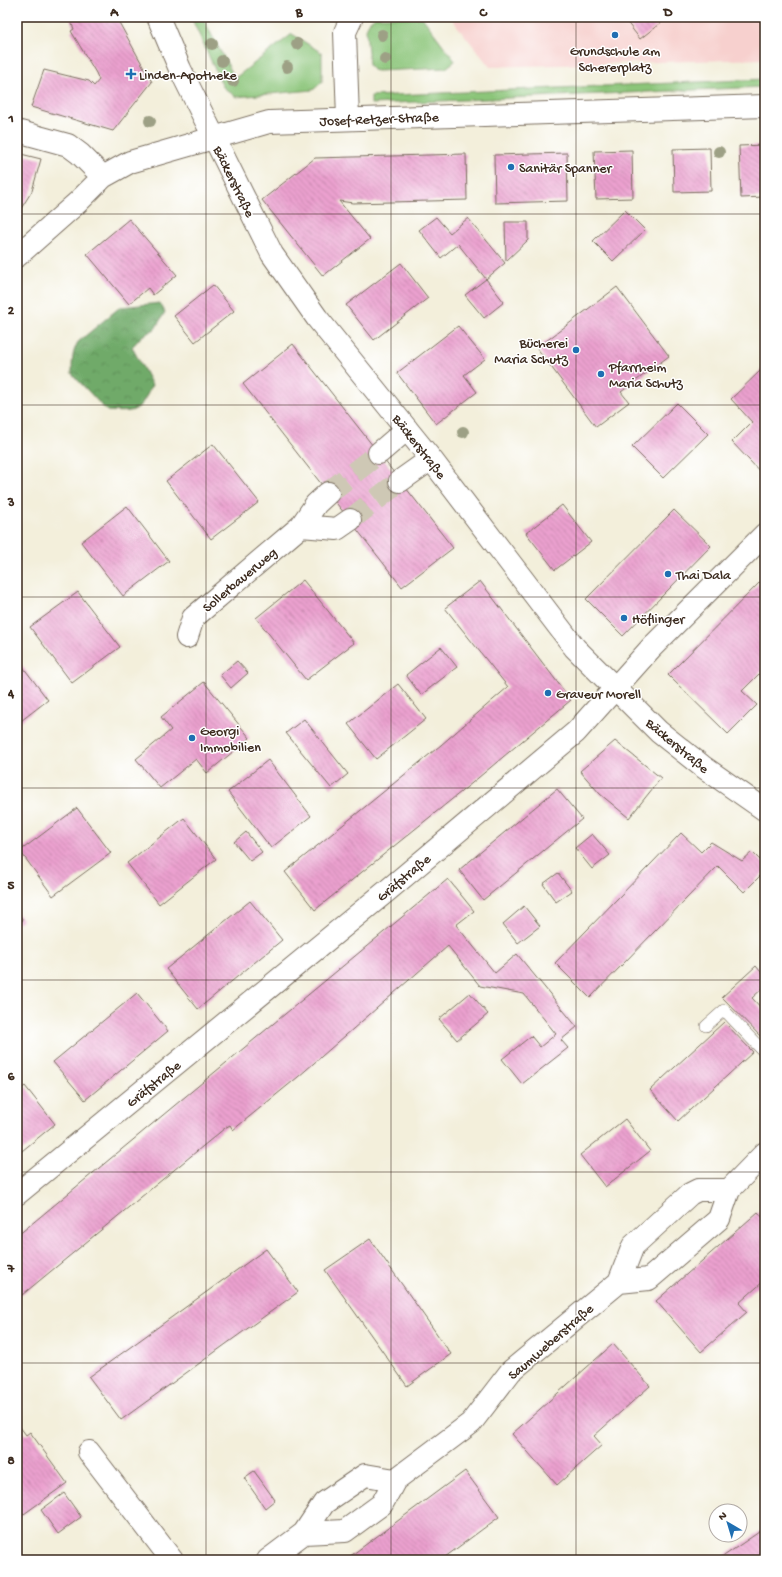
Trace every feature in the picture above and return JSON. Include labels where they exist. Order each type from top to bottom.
[{"type":"street","name":"Bäckerstraße","points":[[158,17],[180,69],[272,254],[317,318],[431,459],[575,648],[659,732],[702,766],[765,810]]},
{"type":"street","points":[[348,119],[345,32],[352,17]]},
{"type":"street","name":"Josef-Retzer-Straße","points":[[17,256],[78,202],[102,177],[130,162],[269,122],[765,106]]},
{"type":"street","points":[[17,131],[68,145],[80,154],[102,177]]},
{"type":"street","points":[[379,453],[407,429]]},
{"type":"street","points":[[400,481],[431,459]]},
{"type":"street","name":"Sollerbauerweg","points":[[187,637],[193,618],[301,526],[316,504],[328,493]]},
{"type":"street","points":[[301,526],[337,529],[350,520]]},
{"type":"street","name":"Gräfstraße","points":[[17,1194],[394,885],[576,732],[651,648],[765,534]]},
{"type":"street","points":[[619,1282],[649,1279],[719,1219],[729,1190],[765,1154]]},
{"type":"street","name":"Saumweberstraße","points":[[304,1533],[345,1531],[382,1504],[395,1480],[471,1423],[511,1371],[619,1282],[633,1246],[690,1194],[698,1190],[729,1190]]},
{"type":"street","points":[[89,1452],[172,1560]]},
{"type":"street","points":[[268,1560],[304,1533],[324,1503],[365,1475],[395,1480]]},
{"type":"lane","points":[[706,1026],[724,1010],[763,1051],[765,1055]]},
{"type":"shaded area","name":"Grundschule am Schererplatz","points":[[450,17],[765,17],[765,59],[490,67]]},
{"type":"green space","points":[[191,17],[202,17],[235,78],[292,34],[322,53],[322,82],[313,90],[236,97],[223,87]]},
{"type":"green space","points":[[375,17],[422,17],[455,61],[446,68],[373,70],[369,65],[366,29],[370,21]]},
{"type":"green space","points":[[765,79],[765,87],[371,104],[371,96]]},
{"type":"green space","points":[[160,303],[165,312],[155,329],[142,336],[132,347],[152,385],[144,401],[136,409],[125,412],[107,411],[72,374],[73,357],[76,346],[78,342],[120,307]]},
{"type":"building","points":[[69,17],[116,17],[152,82],[113,131],[31,107],[44,70],[89,81],[94,86],[99,80],[71,31],[74,29]]},
{"type":"building","points":[[623,17],[668,17],[640,39]]},
{"type":"building","points":[[765,145],[765,197],[741,198],[739,146]]},
{"type":"building","points":[[710,148],[711,191],[674,192],[673,149]]},
{"type":"building","points":[[632,150],[633,198],[596,199],[594,151]]},
{"type":"building","points":[[17,153],[41,159],[32,191],[17,215]]},
{"type":"building","points":[[567,153],[568,201],[495,203],[494,155]]},
{"type":"building","points":[[466,154],[467,200],[353,203],[339,201],[370,239],[323,276],[262,200],[315,158]]},
{"type":"building","points":[[625,210],[645,230],[613,261],[593,241]]},
{"type":"building","points":[[436,217],[450,233],[468,218],[505,263],[486,279],[458,244],[441,258],[419,230]]},
{"type":"building","points":[[129,219],[177,275],[153,295],[148,288],[129,304],[87,254]]},
{"type":"building","points":[[505,222],[528,222],[528,240],[506,261]]},
{"type":"building","points":[[401,263],[428,298],[374,340],[346,305]]},
{"type":"building","points":[[486,279],[504,302],[484,318],[465,295]]},
{"type":"building","points":[[213,285],[234,311],[195,342],[174,316]]},
{"type":"building","name":"Pfarrheim Maria Schutz","points":[[617,287],[669,356],[621,392],[629,402],[596,427],[537,348]]},
{"type":"building","points":[[458,326],[485,359],[464,375],[477,392],[436,424],[397,373]]},
{"type":"building","points":[[293,344],[453,548],[402,587],[243,384]]},
{"type":"building","points":[[762,369],[765,373],[765,477],[732,442],[752,422],[731,399]]},
{"type":"building","points":[[677,403],[708,434],[663,478],[632,447]]},
{"type":"building","points":[[213,444],[259,502],[211,539],[166,481]]},
{"type":"building","points":[[562,505],[591,542],[555,570],[526,533]]},
{"type":"building","points":[[127,506],[169,561],[123,596],[81,542]]},
{"type":"building","points":[[674,510],[711,546],[623,636],[586,599]]},
{"type":"building","points":[[765,577],[765,668],[742,691],[757,705],[728,734],[668,675]]},
{"type":"building","points":[[303,580],[354,643],[306,680],[256,618]]},
{"type":"building","points":[[480,581],[571,700],[472,783],[315,910],[285,872],[441,745],[508,687],[445,608]]},
{"type":"building","points":[[78,592],[120,647],[72,683],[30,627]]},
{"type":"building","points":[[441,647],[457,667],[421,695],[406,675]]},
{"type":"building","points":[[17,659],[48,700],[17,724]]},
{"type":"building","points":[[237,661],[248,673],[231,688],[220,675]]},
{"type":"building","points":[[204,682],[250,738],[207,773],[196,759],[160,788],[136,759],[171,730],[161,717]]},
{"type":"building","points":[[398,684],[426,719],[376,759],[348,724]]},
{"type":"building","points":[[304,719],[348,774],[331,788],[286,733]]},
{"type":"building","points":[[615,741],[661,778],[629,818],[600,794],[580,771]]},
{"type":"building","points":[[268,760],[311,816],[271,848],[228,792]]},
{"type":"building","points":[[557,789],[582,819],[483,900],[459,870]]},
{"type":"building","points":[[77,808],[111,853],[53,896],[20,851]]},
{"type":"building","points":[[184,818],[216,859],[159,904],[127,863]]},
{"type":"building","points":[[246,832],[262,852],[250,861],[234,842]]},
{"type":"building","points":[[681,833],[701,852],[711,842],[742,861],[752,852],[765,865],[765,871],[744,892],[718,866],[590,998],[555,963]]},
{"type":"building","points":[[592,834],[610,855],[592,869],[575,848]]},
{"type":"building","points":[[558,873],[572,891],[556,902],[543,884]]},
{"type":"building","points":[[448,879],[474,911],[456,925],[495,973],[517,954],[577,1027],[561,1040],[568,1048],[522,1084],[502,1059],[531,1036],[540,1047],[556,1034],[524,994],[480,986],[448,946],[298,1077],[233,1130],[230,1125],[225,1128],[22,1295],[17,1289],[17,1236]]},
{"type":"building","points":[[250,901],[282,940],[198,1009],[166,969]]},
{"type":"building","points":[[524,906],[540,926],[518,943],[503,924]]},
{"type":"building","points":[[17,912],[23,920],[17,924]]},
{"type":"building","points":[[756,966],[765,977],[765,986],[752,998],[765,1012],[765,1041],[722,997]]},
{"type":"building","points":[[137,993],[168,1031],[85,1100],[53,1062]]},
{"type":"building","points":[[470,993],[488,1014],[457,1040],[439,1019]]},
{"type":"building","points":[[724,1022],[753,1052],[678,1121],[650,1090]]},
{"type":"building","points":[[25,1086],[55,1124],[17,1155],[17,1092]]},
{"type":"building","points":[[625,1119],[650,1151],[605,1187],[580,1155]]},
{"type":"building","points":[[758,1212],[765,1220],[765,1280],[739,1303],[747,1312],[701,1352],[656,1301]]},
{"type":"building","points":[[370,1239],[451,1354],[407,1386],[325,1270]]},
{"type":"building","points":[[266,1249],[298,1292],[121,1420],[89,1377]]},
{"type":"building","points":[[613,1344],[650,1386],[594,1436],[602,1445],[557,1485],[512,1434]]},
{"type":"building","points":[[17,1423],[26,1435],[30,1432],[67,1483],[17,1519]]},
{"type":"building","points":[[254,1471],[275,1500],[265,1508],[244,1478]]},
{"type":"building","points":[[465,1471],[499,1517],[441,1560],[345,1560]]},
{"type":"building","points":[[64,1493],[81,1517],[58,1534],[41,1510]]},
{"type":"building","points":[[765,1528],[765,1560],[718,1560],[743,1543],[748,1543],[748,1540]]},
{"type":"tunnel","points":[[328,493],[379,453]]},
{"type":"tunnel","points":[[350,520],[400,481]]},
{"type":"place","name":"Grundschule am Schererplatz","points":[[615,35]]},
{"type":"place","name":"Linden-Apotheke","points":[[131,74]]},
{"type":"place","name":"Sanitär Spanner","points":[[511,167]]},
{"type":"place","name":"Bücherei Maria Schutz","points":[[576,350]]},
{"type":"place","name":"Pfarrheim Maria Schutz","points":[[601,374]]},
{"type":"place","name":"Thai Dala","points":[[668,574]]},
{"type":"place","name":"Höflinger","points":[[624,618]]},
{"type":"place","name":"Graveur Morell","points":[[548,693]]},
{"type":"place","name":"Georgi Immobilien","points":[[192,738]]}]
